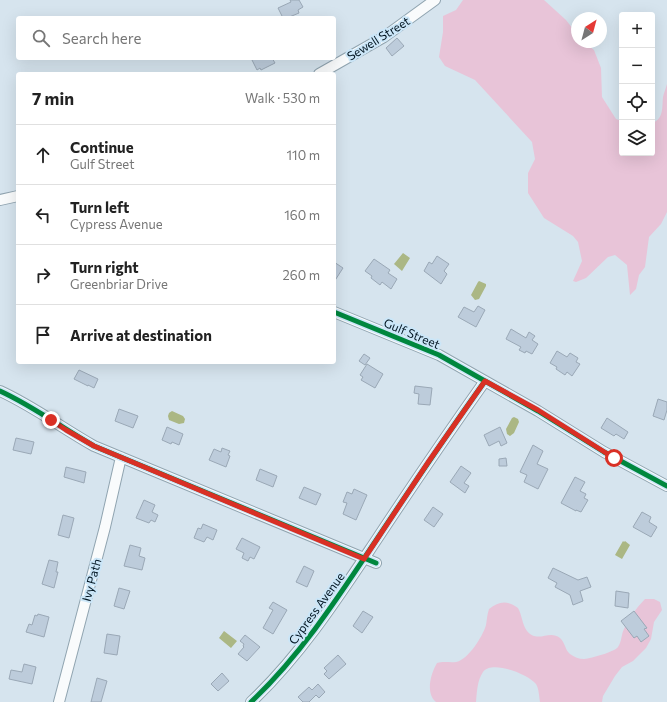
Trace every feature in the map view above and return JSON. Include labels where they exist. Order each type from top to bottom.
[{"type":"street","name":"Sewell Street","points":[[323,72],[384,37],[435,0]]},
{"type":"street","points":[[0,200],[16,196]]},
{"type":"street","name":"Gulf Street","points":[[336,313],[439,355],[538,410],[604,452],[667,486]]},
{"type":"street","name":"Cypress Avenue","points":[[251,702],[287,664],[327,612],[485,381]]},
{"type":"street","points":[[0,391],[94,446],[376,564]]},
{"type":"street","name":"Ivy Path","points":[[59,702],[105,527],[121,457]]},
{"type":"shaded area","points":[[463,0],[544,0],[571,26],[571,48],[592,48],[594,50],[601,68],[602,97],[616,119],[619,120],[619,156],[655,156],[655,122],[659,119],[660,116],[667,84],[667,212],[661,224],[649,237],[645,267],[639,275],[636,289],[630,295],[627,265],[615,255],[608,257],[586,278],[576,282],[573,281],[582,261],[578,242],[573,236],[544,218],[528,193],[528,173],[535,159],[532,142],[475,80],[445,66],[439,57],[443,32],[443,16],[456,10]]},
{"type":"shaded area","points":[[403,253],[410,258],[402,271],[394,264]]},
{"type":"shaded area","points":[[479,281],[486,284],[486,286],[479,299],[475,300],[471,295]]},
{"type":"shaded area","points":[[172,411],[183,416],[185,419],[184,423],[179,424],[169,420],[169,413]]},
{"type":"shaded area","points":[[514,417],[518,419],[519,422],[514,433],[510,436],[507,434],[506,429]]},
{"type":"shaded area","points":[[623,541],[630,545],[622,559],[615,555]]},
{"type":"shaded area","points":[[645,599],[654,599],[660,602],[662,610],[654,622],[651,639],[646,648],[633,661],[622,667],[615,676],[603,696],[602,702],[540,702],[537,686],[532,680],[510,670],[494,667],[483,672],[481,675],[476,702],[436,702],[431,694],[431,677],[437,663],[456,662],[461,660],[470,652],[482,635],[486,625],[489,609],[496,604],[503,602],[514,605],[518,608],[525,628],[531,635],[539,637],[552,635],[556,636],[562,640],[570,654],[577,658],[584,659],[608,653],[616,649],[628,621]]},
{"type":"shaded area","points":[[224,631],[237,641],[231,648],[219,638]]},
{"type":"building","points":[[290,0],[299,0],[303,7],[298,10],[299,13],[292,16],[282,16],[278,8],[291,2]]},
{"type":"building","points":[[397,38],[404,46],[392,56],[386,48]]},
{"type":"building","points":[[252,60],[273,60],[275,63],[261,70],[260,68],[257,70]]},
{"type":"building","points":[[437,256],[449,264],[444,271],[447,274],[441,284],[424,271],[429,262],[432,264]]},
{"type":"building","points":[[374,259],[390,270],[388,273],[397,279],[391,289],[382,282],[380,285],[365,271]]},
{"type":"building","points":[[336,263],[343,268],[336,279]]},
{"type":"building","points":[[478,306],[485,310],[476,327],[458,317],[464,307],[474,312]]},
{"type":"building","points":[[511,329],[526,338],[529,332],[535,336],[532,340],[538,344],[532,354],[519,350],[521,347],[506,339]]},
{"type":"building","points":[[557,351],[567,357],[570,353],[578,358],[576,362],[580,364],[572,376],[567,372],[565,375],[556,369],[557,367],[550,363]]},
{"type":"building","points":[[364,354],[370,358],[365,365],[359,361]]},
{"type":"building","points":[[367,364],[383,374],[375,388],[361,380],[363,377],[360,375]]},
{"type":"building","points":[[79,370],[98,379],[94,388],[74,379]]},
{"type":"building","points":[[415,386],[432,388],[430,405],[418,404],[419,394],[414,393]]},
{"type":"building","points":[[658,399],[667,402],[667,410],[664,420],[653,416]]},
{"type":"building","points":[[119,409],[138,416],[133,428],[115,421]]},
{"type":"building","points":[[607,418],[628,432],[624,439],[616,434],[614,436],[601,428]]},
{"type":"building","points":[[167,427],[183,434],[179,445],[172,442],[171,444],[162,440]]},
{"type":"building","points":[[500,427],[507,443],[501,446],[499,441],[489,446],[484,435]]},
{"type":"building","points":[[16,438],[34,442],[31,454],[13,450]]},
{"type":"building","points":[[533,445],[543,451],[537,464],[548,469],[538,489],[524,482],[527,475],[520,472]]},
{"type":"building","points":[[222,448],[230,451],[228,455],[230,456],[226,467],[209,460],[214,449],[221,452]]},
{"type":"building","points":[[506,458],[507,466],[499,466],[499,459]]},
{"type":"building","points":[[461,466],[471,473],[464,483],[469,486],[465,493],[450,482]]},
{"type":"building","points":[[66,467],[86,472],[84,483],[64,477]]},
{"type":"building","points":[[260,469],[277,476],[273,487],[256,480]]},
{"type":"building","points":[[575,477],[585,482],[580,491],[586,494],[584,498],[588,500],[581,512],[561,503]]},
{"type":"building","points":[[304,487],[321,494],[316,505],[299,498]]},
{"type":"building","points":[[354,489],[367,495],[356,520],[343,514],[347,503],[343,502],[347,492],[352,494]]},
{"type":"building","points":[[144,500],[155,505],[152,512],[158,515],[155,522],[151,520],[149,523],[136,518]]},
{"type":"building","points":[[433,507],[443,514],[434,527],[424,520]]},
{"type":"building","points":[[642,512],[651,517],[649,522],[657,527],[651,537],[633,527]]},
{"type":"building","points":[[63,515],[74,518],[69,538],[58,535]]},
{"type":"building","points":[[203,524],[217,530],[213,540],[207,537],[204,542],[194,538],[198,528],[201,529]]},
{"type":"building","points":[[242,538],[260,547],[254,559],[250,557],[248,561],[242,558],[244,553],[236,549]]},
{"type":"building","points":[[130,545],[141,548],[139,556],[145,558],[142,570],[124,566]]},
{"type":"building","points":[[49,560],[58,562],[56,572],[58,572],[54,588],[42,584]]},
{"type":"building","points":[[304,566],[314,571],[307,587],[296,582]]},
{"type":"building","points":[[553,568],[578,580],[587,577],[591,587],[580,591],[583,601],[573,605],[570,595],[555,587],[557,583],[548,578]]},
{"type":"building","points":[[119,588],[130,591],[124,609],[114,606]]},
{"type":"building","points":[[616,591],[629,593],[628,608],[615,606]]},
{"type":"building","points":[[273,602],[287,610],[273,634],[263,628],[273,610],[269,608]]},
{"type":"building","points":[[363,611],[373,617],[362,633],[353,626]]},
{"type":"building","points":[[634,611],[647,628],[644,629],[649,636],[641,642],[637,636],[634,638],[621,621]]},
{"type":"building","points":[[38,614],[49,617],[44,637],[26,632],[29,624],[32,625],[35,615],[37,616]]},
{"type":"building","points":[[107,634],[120,636],[117,655],[104,653]]},
{"type":"building","points":[[245,635],[260,647],[247,661],[238,654],[244,647],[244,644],[240,641]]},
{"type":"building","points":[[338,655],[346,664],[329,679],[324,674],[327,671],[324,668]]},
{"type":"building","points":[[24,664],[36,667],[32,684],[9,679],[11,670],[22,672]]},
{"type":"building","points":[[222,673],[229,681],[218,691],[211,684]]},
{"type":"building","points":[[97,678],[107,681],[101,702],[91,702]]},
{"type":"building","points":[[318,684],[325,692],[319,698],[316,695],[309,702],[303,702],[298,697],[309,687],[312,690]]},
{"type":"cycle path","points":[[336,313],[439,355],[538,411],[604,452],[667,486]]},
{"type":"cycle path","points":[[251,702],[303,645],[348,582],[485,381]]},
{"type":"cycle path","points":[[0,391],[24,403],[94,446],[376,563]]},
{"type":"route","points":[[51,420],[94,446],[364,559],[429,461],[485,381],[538,410],[614,458]]}]
